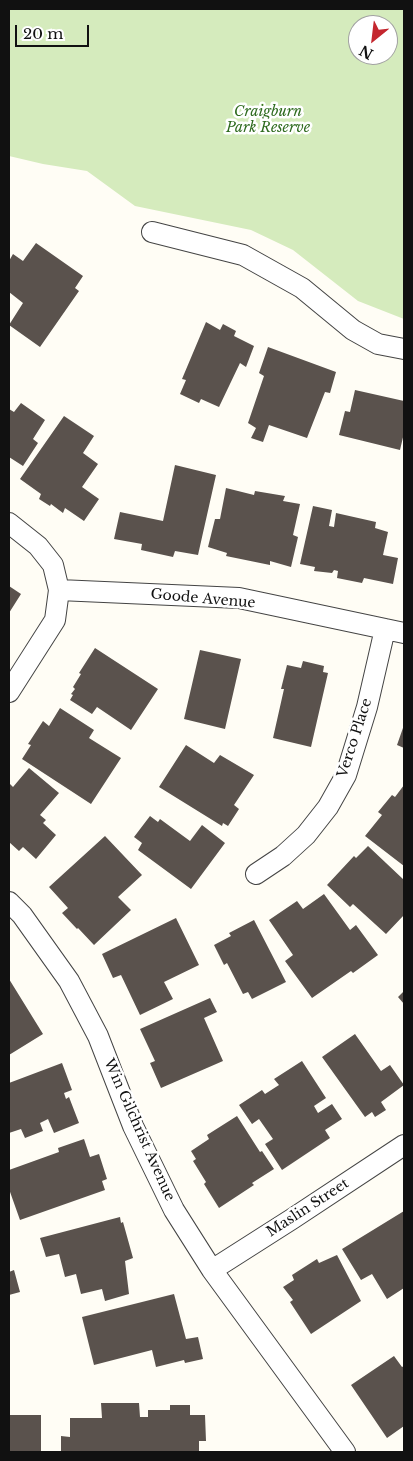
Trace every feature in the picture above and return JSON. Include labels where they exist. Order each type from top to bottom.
[{"type":"street","points":[[152,232],[243,255],[302,288],[353,330],[378,344],[404,349]]},
{"type":"street","points":[[9,523],[38,546],[53,566],[59,590],[55,620],[9,692]]},
{"type":"street","name":"Goode Avenue","points":[[59,590],[239,598],[395,631]]},
{"type":"street","name":"Verco Place","points":[[256,874],[283,856],[306,834],[328,808],[346,775],[367,707],[395,631]]},
{"type":"street","name":"Win Gilchrist Avenue","points":[[9,902],[22,915],[69,981],[98,1036],[133,1126],[174,1210],[212,1270],[345,1452]]},
{"type":"street","name":"Maslin Street","points":[[212,1270],[404,1145]]},
{"type":"green space","name":"Craigburn Park Reserve","points":[[9,9],[404,9],[404,319],[358,301],[293,250],[251,230],[135,206],[87,171],[9,156]]},
{"type":"building","points":[[36,243],[83,276],[75,288],[79,291],[40,347],[9,325],[23,303],[9,292],[9,261],[13,254],[23,261]]},
{"type":"building","points":[[206,322],[220,330],[223,324],[236,331],[234,336],[254,346],[246,367],[240,363],[219,407],[201,399],[199,403],[180,394],[186,380],[182,379]]},
{"type":"building","points":[[268,347],[336,372],[330,393],[325,392],[307,438],[269,425],[263,442],[251,438],[256,428],[248,423],[264,376],[259,373]]},
{"type":"building","points":[[355,390],[404,401],[404,433],[400,450],[339,435],[345,411],[350,412]]},
{"type":"building","points":[[21,403],[45,420],[33,439],[38,443],[23,466],[9,457],[9,409],[14,412]]},
{"type":"building","points":[[64,416],[94,436],[83,453],[98,464],[82,487],[99,499],[84,521],[65,508],[63,513],[51,504],[50,506],[39,499],[41,494],[20,479]]},
{"type":"building","points":[[175,465],[216,475],[198,555],[175,551],[173,557],[141,550],[142,544],[114,539],[120,512],[163,521]]},
{"type":"building","points":[[226,488],[254,495],[255,491],[285,496],[283,501],[300,504],[293,535],[298,537],[291,567],[270,561],[270,565],[226,556],[227,553],[208,547],[215,519],[220,519]]},
{"type":"building","points":[[313,506],[332,510],[329,526],[334,527],[336,513],[376,522],[375,528],[388,532],[383,555],[398,558],[393,584],[364,578],[362,583],[337,578],[338,571],[334,570],[332,573],[314,571],[315,567],[300,564]]},
{"type":"building","points":[[9,586],[21,594],[9,613]]},
{"type":"building","points":[[95,648],[158,689],[131,730],[97,707],[92,714],[70,700],[73,695],[71,694],[75,689],[73,687],[81,674],[79,673]]},
{"type":"building","points":[[200,650],[241,659],[225,729],[184,719]]},
{"type":"building","points":[[303,661],[324,666],[323,672],[328,673],[311,747],[273,738],[284,689],[281,689],[287,665],[301,668]]},
{"type":"building","points":[[60,708],[94,730],[89,738],[121,758],[91,804],[22,759],[31,745],[28,744],[43,721],[49,726]]},
{"type":"building","points":[[404,725],[404,748],[397,745]]},
{"type":"building","points":[[186,745],[214,763],[220,755],[254,775],[234,805],[239,809],[228,826],[223,823],[222,826],[159,787]]},
{"type":"building","points":[[29,768],[59,793],[40,815],[46,820],[43,823],[56,835],[36,859],[23,847],[19,851],[9,842],[9,783],[13,787]]},
{"type":"building","points":[[404,785],[404,866],[365,836],[382,815],[378,812],[392,795],[395,797]]},
{"type":"building","points":[[150,816],[158,822],[160,819],[190,841],[202,825],[225,843],[191,889],[138,850],[142,843],[134,837]]},
{"type":"building","points":[[105,836],[142,875],[118,897],[131,910],[94,945],[62,913],[68,908],[49,887]]},
{"type":"building","points":[[368,846],[404,880],[404,915],[386,934],[353,904],[350,907],[327,885],[354,856],[356,858]]},
{"type":"building","points":[[324,894],[350,930],[356,925],[378,955],[312,998],[285,961],[293,955],[269,920],[297,901],[303,909]]},
{"type":"building","points":[[176,918],[199,965],[164,982],[173,999],[140,1015],[121,975],[113,978],[102,954]]},
{"type":"building","points":[[254,920],[286,982],[252,999],[248,992],[243,994],[227,963],[224,965],[214,945],[231,936],[229,933]]},
{"type":"building","points":[[9,979],[43,1034],[9,1055]]},
{"type":"building","points":[[404,991],[404,1004],[398,997]]},
{"type":"building","points":[[210,998],[217,1012],[204,1018],[223,1061],[161,1088],[150,1063],[155,1061],[140,1029]]},
{"type":"building","points":[[355,1034],[381,1071],[390,1065],[404,1085],[381,1102],[386,1110],[375,1117],[372,1112],[365,1117],[322,1057]]},
{"type":"building","points":[[302,1061],[326,1098],[314,1106],[318,1113],[332,1104],[342,1119],[325,1130],[330,1138],[282,1170],[265,1144],[273,1139],[259,1119],[252,1124],[239,1105],[262,1090],[265,1094],[279,1085],[274,1079]]},
{"type":"building","points":[[62,1063],[72,1090],[64,1093],[66,1099],[69,1097],[79,1123],[54,1133],[48,1119],[40,1123],[43,1131],[25,1138],[21,1129],[9,1133],[9,1083]]},
{"type":"building","points":[[237,1116],[260,1152],[262,1151],[274,1169],[219,1208],[204,1184],[206,1182],[193,1161],[196,1159],[191,1151],[209,1139],[207,1135]]},
{"type":"building","points":[[84,1139],[90,1157],[99,1154],[107,1179],[102,1181],[105,1190],[20,1220],[9,1189],[9,1170],[59,1152],[58,1148]]},
{"type":"building","points":[[404,1211],[404,1288],[387,1299],[372,1274],[361,1280],[342,1249]]},
{"type":"building","points":[[120,1217],[133,1258],[125,1261],[129,1294],[105,1301],[102,1289],[81,1294],[76,1274],[65,1277],[59,1254],[46,1257],[40,1238]]},
{"type":"building","points":[[337,1255],[361,1301],[311,1334],[290,1302],[293,1300],[283,1287],[294,1280],[292,1275],[317,1259],[319,1263]]},
{"type":"building","points":[[14,1270],[20,1292],[9,1295],[9,1272]]},
{"type":"building","points":[[174,1294],[186,1339],[198,1337],[203,1359],[185,1363],[184,1360],[156,1367],[152,1350],[94,1365],[82,1317]]},
{"type":"building","points":[[394,1356],[402,1367],[404,1366],[404,1426],[387,1438],[351,1385]]},
{"type":"building","points":[[101,1403],[139,1403],[140,1417],[148,1417],[148,1410],[170,1410],[170,1405],[190,1405],[190,1415],[205,1415],[206,1441],[199,1441],[199,1452],[61,1452],[61,1436],[70,1437],[70,1418],[102,1418]]},
{"type":"building","points":[[9,1415],[41,1415],[41,1452],[9,1452]]}]
